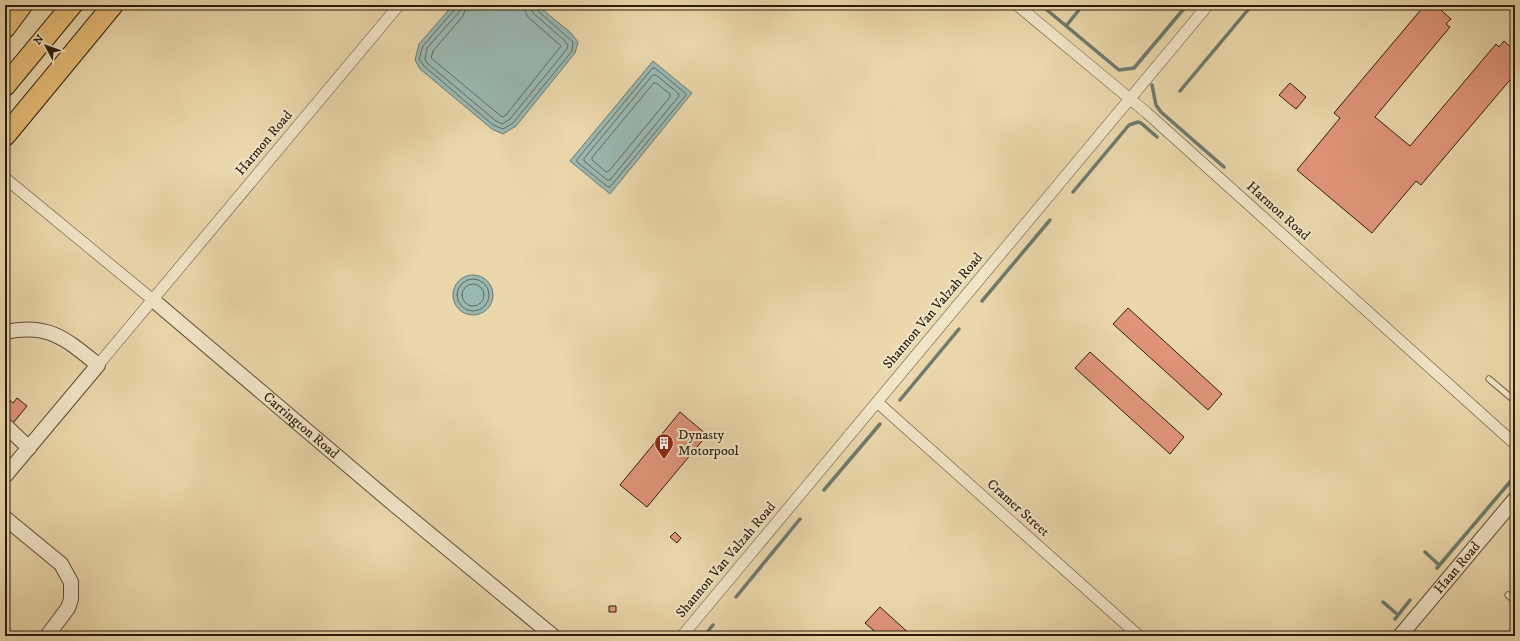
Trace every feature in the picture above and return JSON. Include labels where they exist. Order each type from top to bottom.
[{"type":"highway","points":[[5,28],[22,5]]},
{"type":"highway","points":[[5,86],[72,5]]},
{"type":"highway","points":[[5,136],[113,5]]},
{"type":"street","name":"Harmon Road","points":[[98,365],[399,5]]},
{"type":"street","name":"Harmon Road","points":[[1017,5],[1129,98],[1515,444]]},
{"type":"street","name":"Shannon Van Valzah Road","points":[[682,636],[1208,5]]},
{"type":"street","name":"Carrington Road","points":[[5,178],[153,300],[391,502],[553,636]]},
{"type":"street","points":[[5,332],[26,329],[50,332],[67,340],[98,365],[5,476]]},
{"type":"street","name":"Cramer Street","points":[[877,402],[1139,636]]},
{"type":"street","points":[[5,425],[29,448]]},
{"type":"street","points":[[5,432],[29,448]]},
{"type":"street","name":"Haan Road","points":[[1400,636],[1515,499]]},
{"type":"street","points":[[5,518],[61,564],[68,574],[71,582],[71,599],[68,608],[47,636]]},
{"type":"lane","points":[[1489,379],[1515,401]]},
{"type":"lane","points":[[1508,595],[1515,601]]},
{"type":"water","points":[[453,5],[537,5],[571,33],[578,42],[575,53],[516,126],[503,134],[492,129],[420,69],[415,60],[419,44]]},
{"type":"water","points":[[653,61],[692,93],[610,194],[570,161]]},
{"type":"water","points":[[477,275],[484,278],[490,284],[493,295],[492,303],[484,312],[477,315],[469,315],[462,312],[454,303],[453,291],[456,284],[465,276]]},
{"type":"building","points":[[1430,5],[1435,5],[1451,19],[1446,24],[1450,27],[1375,117],[1410,146],[1496,44],[1499,47],[1504,41],[1515,51],[1515,74],[1421,185],[1416,181],[1372,233],[1297,170],[1340,118],[1334,113],[1424,6],[1427,9]]},
{"type":"building","points":[[1290,83],[1306,97],[1296,109],[1279,95]]},
{"type":"building","points":[[1128,308],[1222,394],[1208,410],[1113,324]]},
{"type":"building","points":[[1090,352],[1184,437],[1170,454],[1075,368]]},
{"type":"building","points":[[5,396],[13,403],[17,398],[27,406],[5,433]]},
{"type":"building","name":"Dynasty Motorpool","points":[[680,412],[707,435],[647,507],[620,485]]},
{"type":"building","points":[[675,532],[681,538],[677,543],[670,537]]},
{"type":"building","points":[[609,606],[616,606],[616,612],[609,612]]},
{"type":"building","points":[[880,607],[912,636],[880,636],[865,623]]},
{"type":"waterway","points":[[1041,5],[1119,70],[1134,68],[1187,5]]},
{"type":"waterway","points":[[1066,26],[1083,5]]},
{"type":"waterway","points":[[1180,91],[1252,5]]},
{"type":"waterway","points":[[1152,85],[1156,105],[1161,112],[1224,167]]},
{"type":"waterway","points":[[1073,192],[1129,125],[1138,122],[1141,123],[1157,137]]},
{"type":"waterway","points":[[982,301],[1050,220]]},
{"type":"waterway","points":[[900,400],[959,329]]},
{"type":"waterway","points":[[824,490],[880,424]]},
{"type":"waterway","points":[[1437,568],[1515,476]]},
{"type":"waterway","points":[[736,597],[800,519]]},
{"type":"waterway","points":[[1425,552],[1439,565]]},
{"type":"waterway","points":[[1395,619],[1410,600]]},
{"type":"waterway","points":[[1383,602],[1398,615]]},
{"type":"waterway","points":[[704,636],[713,625]]},
{"type":"place","name":"Dynasty Motorpool","points":[[664,460]]}]
